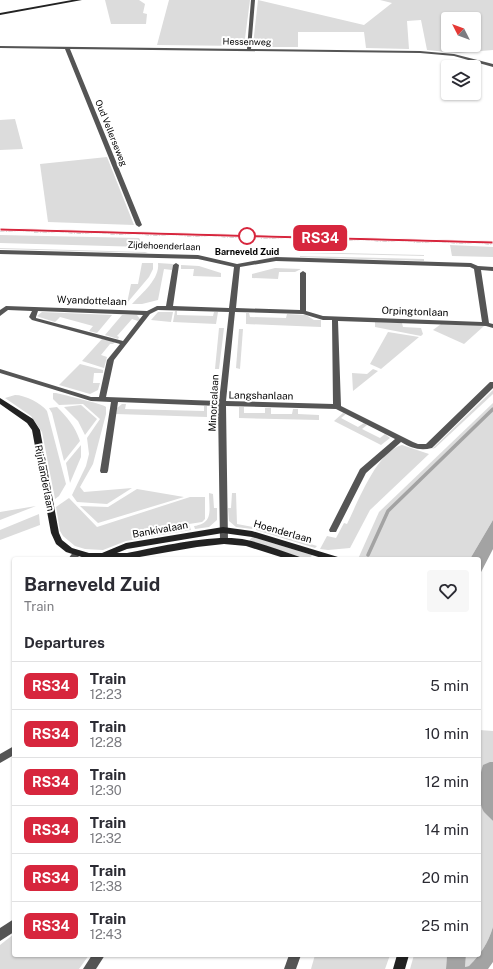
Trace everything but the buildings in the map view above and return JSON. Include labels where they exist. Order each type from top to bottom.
[{"type":"street","points":[[0,14],[80,0]]},
{"type":"street","points":[[249,50],[253,0]]},
{"type":"street","name":"Hessenweg","points":[[0,47],[432,53],[462,57],[493,66]]},
{"type":"street","name":"Oud Vellerseweg","points":[[67,48],[139,225]]},
{"type":"street","name":"Zijdehoenderlaan","points":[[0,252],[198,257],[237,266],[276,259],[437,263],[471,265],[477,268],[493,268]]},
{"type":"street","points":[[169,308],[176,265]]},
{"type":"street","name":"Minorcalaan","points":[[224,541],[222,404],[237,266]]},
{"type":"street","points":[[477,268],[490,325]]},
{"type":"street","points":[[303,312],[304,273]]},
{"type":"street","name":"Wyandottelaan","points":[[0,314],[6,308],[148,313],[157,308],[233,311]]},
{"type":"street","points":[[36,309],[32,317],[34,319],[124,343]]},
{"type":"street","name":"Orpingtonlaan","points":[[233,311],[303,312],[318,317],[490,325]]},
{"type":"street","points":[[102,400],[111,360],[148,313]]},
{"type":"street","points":[[335,318],[337,407]]},
{"type":"street","name":"Langshanlaan","points":[[0,371],[91,399],[115,401],[337,407],[400,438]]},
{"type":"street","points":[[334,530],[363,471],[400,438],[418,447],[429,446],[493,384]]},
{"type":"street","name":"Rijnlanderlaan","points":[[0,400],[30,421],[36,430],[55,533],[62,546],[75,556]]},
{"type":"street","points":[[104,472],[115,401]]},
{"type":"street","name":"Bankivalaan","points":[[102,555],[126,546],[223,530]]},
{"type":"street","name":"Hoenderlaan","points":[[223,530],[252,534],[328,557]]},
{"type":"street","points":[[224,541],[246,543],[292,557]]},
{"type":"street","name":"Bankivalaan","points":[[75,556],[127,556],[224,541]]},
{"type":"street","points":[[0,759],[12,751]]},
{"type":"street","points":[[0,935],[12,926]]},
{"type":"street","points":[[89,969],[98,957]]},
{"type":"street","points":[[290,969],[294,957]]},
{"type":"street","points":[[399,969],[402,957]]},
{"type":"shaded area","points":[[105,0],[139,0],[145,4],[143,13],[147,14],[146,24],[111,24]]},
{"type":"shaded area","points":[[169,0],[250,0],[244,46],[157,45]]},
{"type":"shaded area","points":[[258,0],[364,25],[392,3],[380,0],[493,0],[493,50],[481,51],[481,12],[441,12],[441,51],[427,50],[421,20],[407,21],[409,49],[366,48],[364,32],[298,32],[298,47],[254,47]]},
{"type":"shaded area","points":[[447,52],[469,52],[457,53]]},
{"type":"shaded area","points":[[15,119],[23,149],[0,150],[0,120]]},
{"type":"shaded area","points":[[107,157],[134,225],[48,222],[40,164]]},
{"type":"shaded area","points":[[0,235],[139,238],[144,247],[0,243]]},
{"type":"shaded area","points":[[450,245],[493,247],[493,257],[452,256]]},
{"type":"shaded area","points":[[0,249],[145,252],[148,253]]},
{"type":"shaded area","points":[[300,253],[424,255],[424,256]]},
{"type":"shaded area","points":[[300,257],[424,259],[424,261]]},
{"type":"shaded area","points":[[142,263],[153,263],[153,269],[149,277],[127,303],[131,284],[138,284]]},
{"type":"shaded area","points":[[158,263],[173,264],[172,270],[164,269],[158,300],[142,304],[132,304],[153,280],[158,269]]},
{"type":"shaded area","points":[[181,265],[199,266],[221,273],[221,277],[193,276],[194,269],[181,269]]},
{"type":"shaded area","points":[[275,268],[301,269],[295,272],[279,272],[278,279],[252,278],[252,274]]},
{"type":"shaded area","points":[[175,311],[177,311],[177,315],[213,316],[214,312],[218,312],[216,324],[173,322]]},
{"type":"shaded area","points":[[42,312],[112,315],[97,333],[89,331],[93,326],[60,317],[55,322],[37,316]]},
{"type":"shaded area","points":[[158,312],[173,312],[171,322],[151,320]]},
{"type":"shaded area","points":[[246,313],[249,313],[250,317],[286,318],[287,314],[306,315],[314,320],[321,320],[321,327],[246,324]]},
{"type":"shaded area","points":[[122,315],[137,315],[140,319],[138,321],[132,319],[117,336],[119,337],[118,339],[105,335]]},
{"type":"shaded area","points":[[375,322],[402,323],[403,327],[421,328],[423,334],[421,336],[375,327]]},
{"type":"shaded area","points":[[441,324],[484,326],[464,344],[433,330]]},
{"type":"shaded area","points":[[219,328],[224,328],[219,369],[215,369]]},
{"type":"shaded area","points":[[239,329],[243,329],[240,369],[236,368]]},
{"type":"shaded area","points":[[388,332],[419,337],[381,369],[370,364]]},
{"type":"shaded area","points":[[102,339],[115,342],[110,344],[101,355],[107,357],[104,368],[82,361]]},
{"type":"shaded area","points":[[80,364],[103,370],[103,373],[94,373],[93,383],[100,383],[98,390],[90,394],[59,385]]},
{"type":"shaded area","points":[[373,369],[378,371],[353,391],[352,373],[367,374]]},
{"type":"shaded area","points":[[493,390],[493,394],[435,448],[432,449]]},
{"type":"shaded area","points":[[53,393],[106,407],[106,414],[93,464],[80,487],[84,492],[132,488],[107,504],[77,502],[72,495],[86,466],[89,454],[87,438],[100,419],[83,404],[59,405],[53,399]]},
{"type":"shaded area","points":[[15,395],[23,396],[32,400],[41,405],[47,411],[66,484],[59,496],[55,499],[42,432],[31,416],[5,398]]},
{"type":"shaded area","points":[[493,403],[493,520],[471,557],[359,557],[379,512]]},
{"type":"shaded area","points":[[122,404],[126,404],[125,409],[204,411],[204,406],[207,406],[207,417],[116,414],[117,408]]},
{"type":"shaded area","points":[[81,405],[97,419],[85,435],[78,421],[64,407]]},
{"type":"shaded area","points":[[57,407],[70,422],[80,441],[64,461],[52,413],[49,408]]},
{"type":"shaded area","points":[[239,407],[244,407],[244,413],[265,413],[265,408],[271,408],[271,414],[292,414],[293,409],[298,409],[298,414],[319,415],[319,420],[239,418]]},
{"type":"shaded area","points":[[343,413],[346,414],[341,418],[358,427],[364,423],[367,425],[362,429],[380,438],[385,434],[390,438],[381,445],[334,421]]},
{"type":"shaded area","points":[[81,445],[81,457],[70,483],[66,463]]},
{"type":"shaded area","points":[[402,445],[429,454],[370,510],[350,548],[328,550],[320,549],[327,536],[336,538],[344,523],[347,524],[369,478],[384,457],[393,449]]},
{"type":"shaded area","points":[[137,489],[184,497],[98,523],[80,506],[108,507]]},
{"type":"shaded area","points":[[209,493],[213,494],[214,508],[217,508],[217,520],[209,527],[195,529],[194,526],[205,522],[208,519],[210,510]]},
{"type":"shaded area","points":[[232,493],[236,493],[237,524],[253,527],[252,529],[236,527],[229,521],[228,508],[231,508]]},
{"type":"shaded area","points":[[190,497],[205,497],[205,519],[202,522],[189,524],[191,530],[126,541],[103,550],[85,549],[75,546],[63,536],[60,531],[56,507],[69,498],[97,527]]},
{"type":"shaded area","points":[[36,506],[0,520],[0,512]]},
{"type":"shaded area","points":[[39,514],[40,525],[0,540],[0,530]]},
{"type":"shaded area","points":[[493,520],[493,549],[481,572],[481,557],[471,557]]},
{"type":"shaded area","points":[[257,528],[317,546],[315,548],[256,530]]},
{"type":"shaded area","points":[[252,537],[312,555],[311,557],[301,557],[249,541]]},
{"type":"shaded area","points":[[481,730],[493,731],[493,762],[490,762],[484,811],[493,821],[493,927],[481,952]]},
{"type":"shaded area","points":[[493,762],[493,821],[484,812],[481,805],[481,772],[483,765]]},
{"type":"shaded area","points":[[493,927],[493,962],[488,969],[446,969],[447,957],[466,957],[465,967],[469,966],[477,957],[481,957],[481,952]]},
{"type":"shaded area","points":[[12,936],[12,957],[88,957],[79,969],[0,969],[0,945]]},
{"type":"shaded area","points":[[314,957],[389,957],[385,969],[311,969]]},
{"type":"shaded area","points":[[413,957],[447,957],[446,969],[410,969]]},
{"type":"shaded area","points":[[466,957],[477,957],[469,966],[465,967]]},
{"type":"waterway","points":[[368,555],[388,511],[493,409]]},
{"type":"railway","points":[[0,230],[493,243]]},
{"type":"train","name":"RS34","points":[[0,230],[493,243]]},
{"type":"place","name":"Barneveld Zuid","points":[[247,236]]}]
